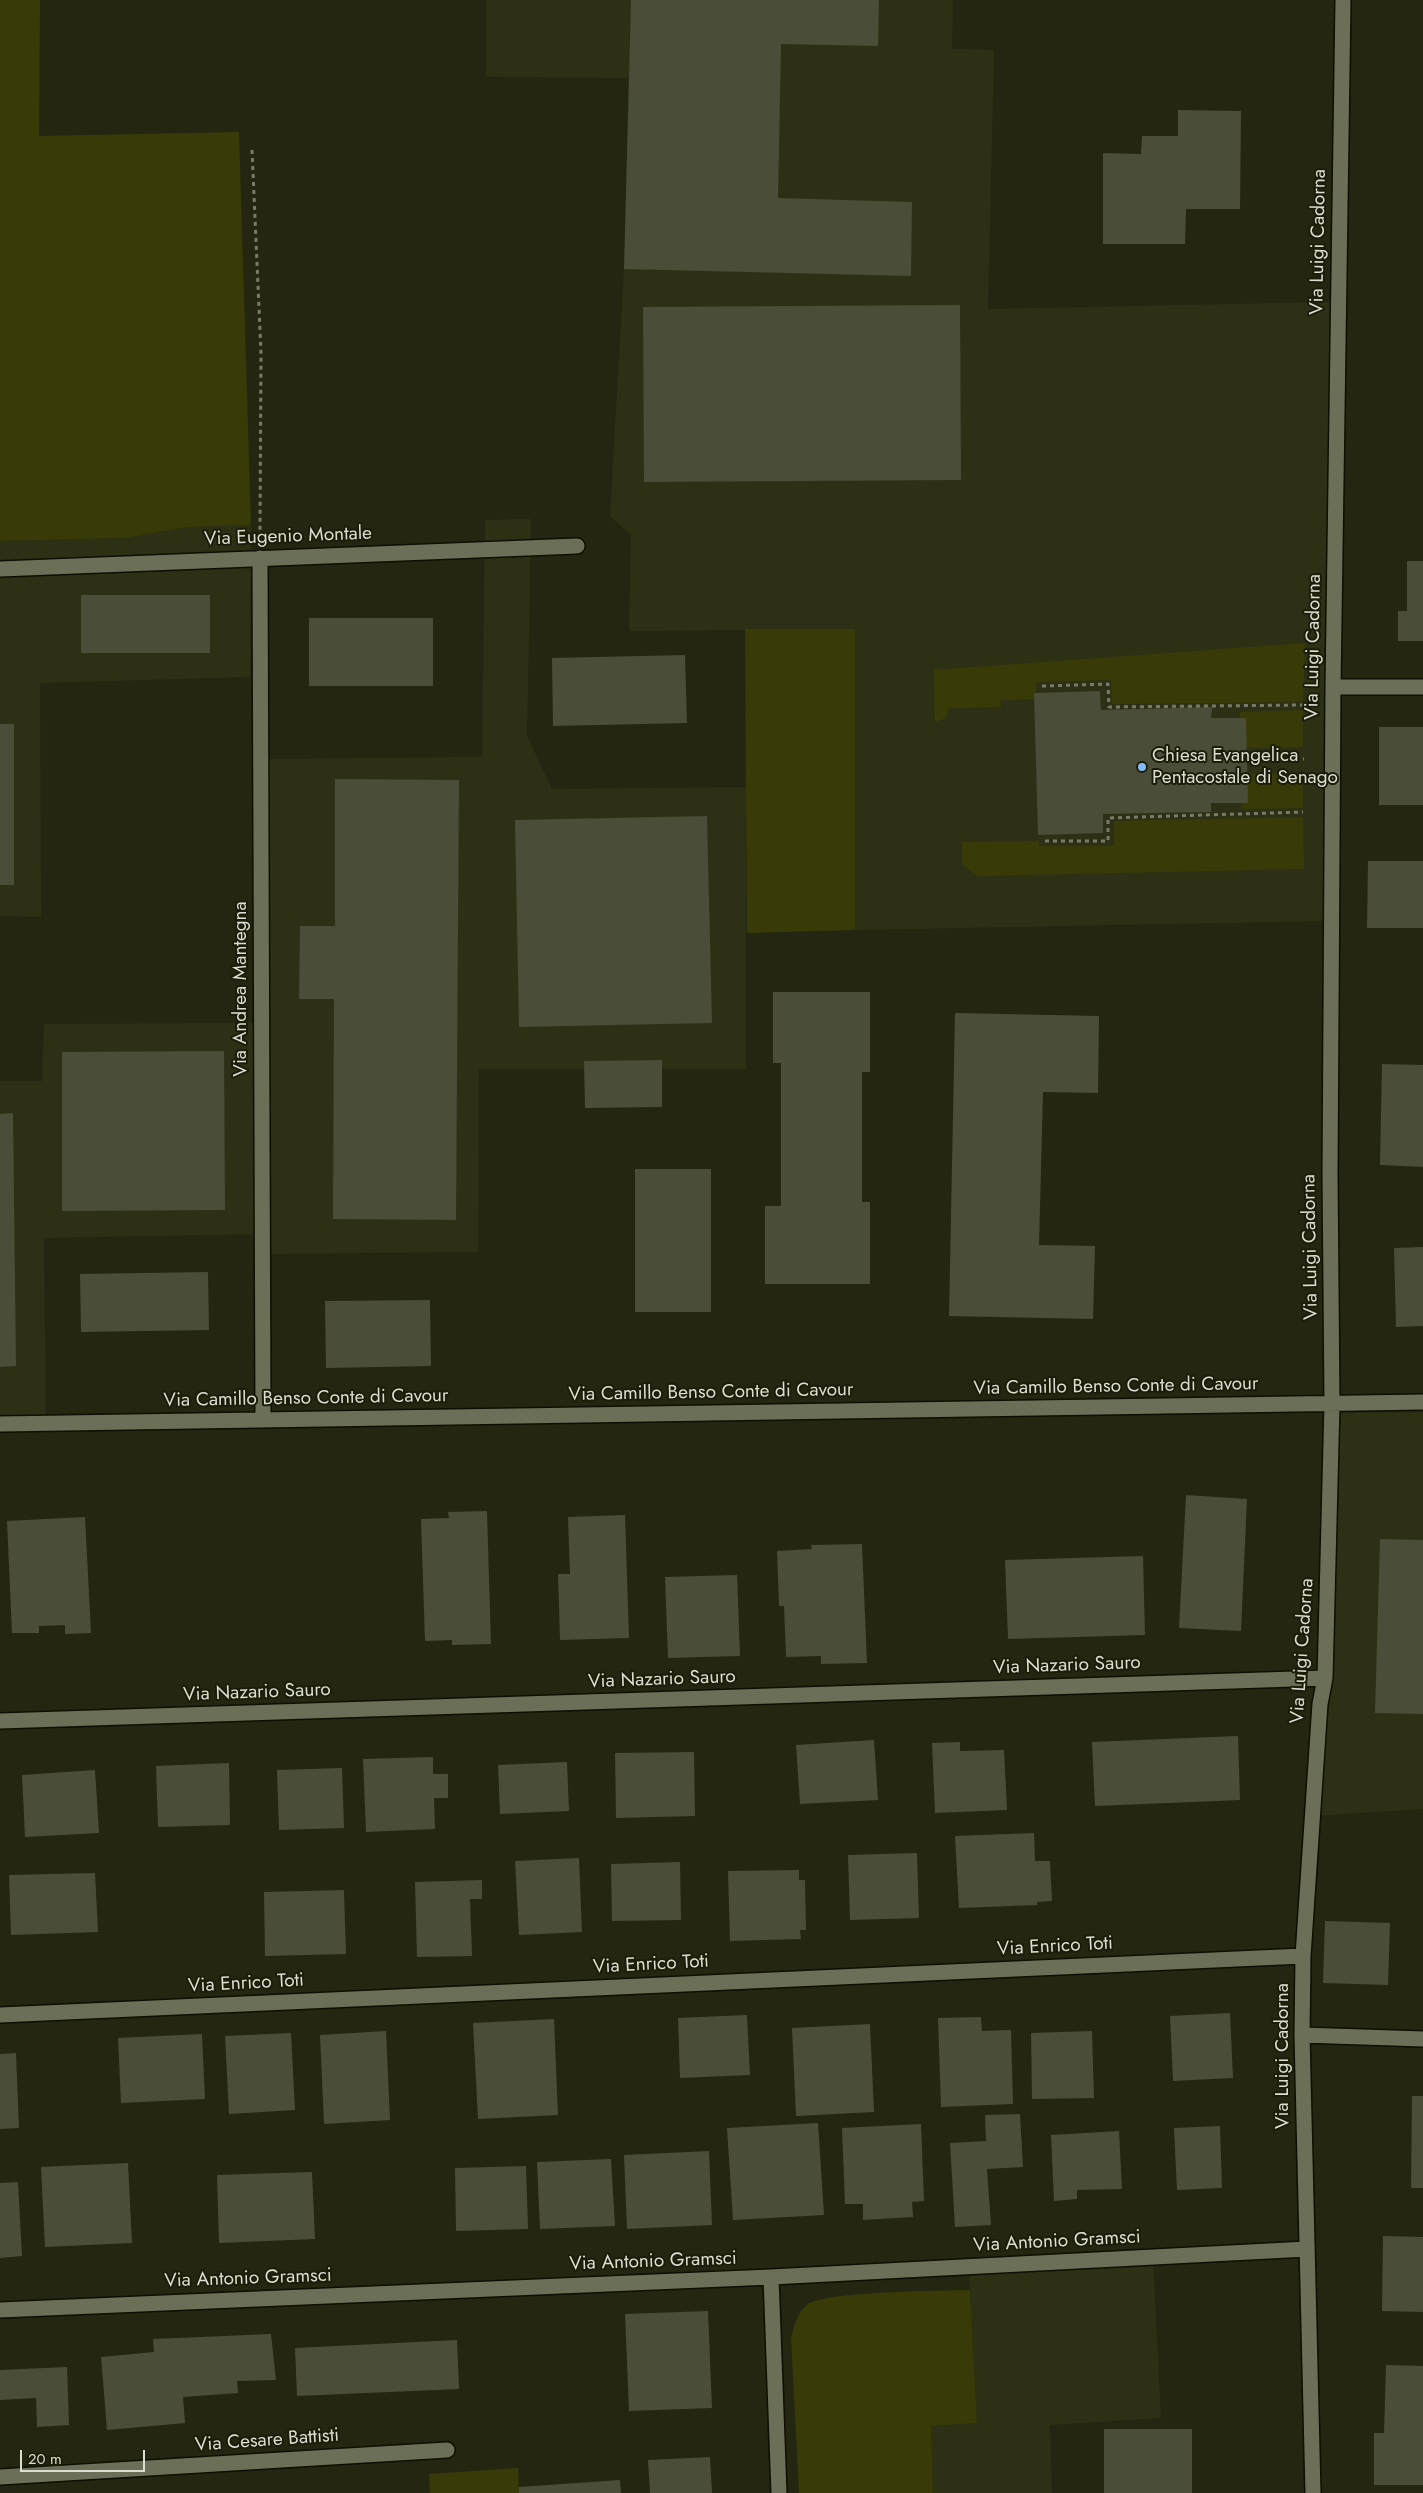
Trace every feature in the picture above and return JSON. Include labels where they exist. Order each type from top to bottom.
[{"type":"street","name":"Via Luigi Cadorna","points":[[1313,2493],[1302,2035],[1303,1956],[1320,1704],[1325,1678],[1332,1404],[1330,1164],[1333,687],[1343,0]]},
{"type":"street","name":"Via Eugenio Montale","points":[[0,569],[578,546]]},
{"type":"street","name":"Via Andrea Mantegna","points":[[260,558],[262,1419]]},
{"type":"street","points":[[1333,687],[1423,687]]},
{"type":"street","name":"Via Camillo Benso Conte di Cavour","points":[[0,1424],[1423,1402]]},
{"type":"street","name":"Via Nazario Sauro","points":[[0,1721],[1325,1678]]},
{"type":"street","name":"Via Enrico Toti","points":[[0,2015],[1303,1956]]},
{"type":"street","points":[[1302,2035],[1423,2039]]},
{"type":"street","name":"Via Antonio Gramsci","points":[[0,2310],[771,2277],[1307,2249]]},
{"type":"street","points":[[771,2277],[779,2493]]},
{"type":"street","name":"Via Cesare Battisti","points":[[0,2477],[447,2450]]},
{"type":"path","points":[[252,150],[261,353],[260,558]]},
{"type":"path","points":[[1042,686],[1108,684],[1109,707],[1308,704]]},
{"type":"path","points":[[1247,760],[1309,759]]},
{"type":"path","points":[[1045,841],[1108,841],[1108,818],[1309,812]]},
{"type":"shaded area","points":[[0,0],[40,0],[39,136],[239,132],[251,525],[188,527],[126,538],[0,541]]},
{"type":"shaded area","points":[[486,0],[953,0],[952,49],[994,50],[988,309],[1330,302],[1324,921],[855,930],[855,629],[629,631],[631,535],[610,516],[624,269],[629,78],[486,77]]},
{"type":"shaded area","points":[[531,519],[527,736],[552,789],[746,787],[746,1069],[479,1069],[478,1252],[264,1254],[264,1234],[44,1238],[46,1425],[0,1426],[0,1081],[42,1081],[44,1024],[264,1023],[267,759],[482,757],[485,520]]},
{"type":"shaded area","points":[[251,525],[250,677],[40,683],[41,917],[0,916],[0,541],[126,538],[188,527]]},
{"type":"shaded area","points":[[745,629],[855,629],[855,930],[747,933]]},
{"type":"shaded area","points":[[1305,643],[1303,702],[1112,704],[1111,680],[1037,682],[1034,699],[1000,700],[1001,707],[949,708],[946,718],[935,722],[934,670]]},
{"type":"shaded area","points":[[1303,710],[1303,747],[1246,748],[1246,718],[1240,718],[1240,712]]},
{"type":"shaded area","points":[[1303,773],[1303,808],[1241,809],[1247,774]]},
{"type":"shaded area","points":[[1303,817],[1304,869],[978,876],[962,864],[962,842],[1039,841],[1039,846],[1114,846],[1114,821]]},
{"type":"shaded area","points":[[1423,1412],[1423,1809],[1313,1816],[1336,1413]]},
{"type":"shaded area","points":[[1153,2259],[1161,2418],[1050,2425],[1052,2493],[933,2493],[931,2426],[977,2423],[969,2269]]},
{"type":"shaded area","points":[[970,2290],[977,2423],[931,2426],[933,2493],[799,2493],[791,2338],[796,2320],[804,2307],[820,2300],[838,2296],[911,2291]]},
{"type":"shaded area","points":[[518,2468],[519,2493],[430,2493],[429,2474]]},
{"type":"building","points":[[631,0],[879,0],[878,46],[781,44],[778,198],[912,202],[911,276],[624,269]]},
{"type":"building","points":[[1178,110],[1241,111],[1240,209],[1186,209],[1185,244],[1103,244],[1103,153],[1141,154],[1142,136],[1178,136]]},
{"type":"building","points":[[960,305],[961,480],[644,482],[643,307]]},
{"type":"building","points":[[1407,561],[1423,561],[1423,641],[1398,641],[1398,611],[1407,611]]},
{"type":"building","points":[[81,595],[210,595],[210,653],[81,653]]},
{"type":"building","points":[[309,618],[433,618],[433,686],[309,686]]},
{"type":"building","points":[[685,655],[687,723],[553,726],[552,658]]},
{"type":"building","name":"Chiesa Evangelica Pentacostale di Senago","points":[[1100,691],[1101,710],[1212,707],[1211,718],[1246,718],[1248,803],[1211,803],[1211,812],[1103,814],[1103,833],[1038,835],[1034,693]]},
{"type":"building","points":[[0,724],[14,724],[14,885],[0,885]]},
{"type":"building","points":[[1379,727],[1423,727],[1423,805],[1379,805]]},
{"type":"building","points":[[335,779],[459,780],[456,1220],[333,1219],[334,999],[299,999],[300,926],[335,926]]},
{"type":"building","points":[[707,816],[712,1023],[519,1027],[515,820]]},
{"type":"building","points":[[1368,861],[1423,861],[1423,928],[1367,928]]},
{"type":"building","points":[[773,992],[870,992],[870,1072],[862,1072],[862,1202],[870,1202],[870,1284],[765,1284],[765,1206],[781,1206],[781,1063],[773,1063]]},
{"type":"building","points":[[955,1013],[1099,1016],[1098,1093],[1043,1092],[1039,1245],[1095,1246],[1093,1319],[949,1316]]},
{"type":"building","points":[[224,1051],[225,1210],[62,1211],[62,1052]]},
{"type":"building","points":[[662,1060],[662,1107],[585,1108],[584,1061]]},
{"type":"building","points":[[1382,1064],[1423,1065],[1423,1167],[1380,1165]]},
{"type":"building","points":[[13,1113],[16,1366],[0,1367],[0,1114]]},
{"type":"building","points":[[635,1169],[711,1169],[711,1312],[635,1312]]},
{"type":"building","points":[[1423,1247],[1423,1326],[1396,1327],[1394,1248]]},
{"type":"building","points":[[208,1272],[209,1330],[81,1332],[80,1274]]},
{"type":"building","points":[[430,1300],[431,1366],[326,1368],[325,1301]]},
{"type":"building","points":[[1186,1495],[1247,1499],[1241,1631],[1179,1628]]},
{"type":"building","points":[[487,1511],[491,1644],[452,1645],[452,1640],[425,1641],[421,1519],[449,1518],[448,1512]]},
{"type":"building","points":[[625,1515],[629,1638],[560,1640],[558,1574],[570,1574],[568,1517]]},
{"type":"building","points":[[85,1517],[91,1633],[65,1634],[65,1625],[39,1626],[39,1633],[12,1633],[7,1521]]},
{"type":"building","points":[[1380,1539],[1423,1540],[1423,1714],[1375,1713]]},
{"type":"building","points":[[862,1544],[867,1663],[821,1664],[821,1656],[786,1657],[784,1606],[779,1606],[777,1551],[812,1549],[811,1545]]},
{"type":"building","points":[[1143,1556],[1145,1635],[1008,1639],[1005,1560]]},
{"type":"building","points":[[737,1575],[740,1656],[668,1658],[665,1577]]},
{"type":"building","points":[[1238,1736],[1240,1800],[1095,1806],[1092,1742]]},
{"type":"building","points":[[874,1740],[878,1800],[800,1804],[796,1745]]},
{"type":"building","points":[[960,1742],[960,1751],[1004,1750],[1007,1810],[935,1813],[932,1743]]},
{"type":"building","points":[[694,1752],[695,1816],[616,1818],[615,1753]]},
{"type":"building","points":[[433,1757],[433,1774],[448,1774],[448,1798],[434,1798],[435,1829],[366,1832],[363,1759]]},
{"type":"building","points":[[567,1762],[569,1811],[500,1814],[498,1765]]},
{"type":"building","points":[[229,1763],[230,1825],[158,1827],[156,1766]]},
{"type":"building","points":[[342,1768],[344,1828],[279,1830],[277,1770]]},
{"type":"building","points":[[95,1770],[99,1833],[25,1837],[22,1775]]},
{"type":"building","points":[[1034,1833],[1035,1861],[1050,1861],[1052,1901],[1037,1902],[1037,1905],[959,1908],[955,1836]]},
{"type":"building","points":[[917,1853],[919,1918],[850,1920],[848,1855]]},
{"type":"building","points":[[579,1858],[582,1932],[519,1935],[515,1861]]},
{"type":"building","points":[[680,1862],[681,1920],[612,1921],[611,1864]]},
{"type":"building","points":[[799,1870],[799,1880],[805,1880],[806,1930],[800,1930],[801,1939],[730,1941],[728,1871]]},
{"type":"building","points":[[95,1873],[98,1932],[11,1935],[9,1875]]},
{"type":"building","points":[[482,1880],[482,1899],[470,1899],[472,1956],[417,1957],[415,1882]]},
{"type":"building","points":[[344,1890],[346,1954],[265,1956],[264,1892]]},
{"type":"building","points":[[1325,1921],[1390,1923],[1388,1985],[1323,1983]]},
{"type":"building","points":[[1230,2013],[1233,2078],[1173,2081],[1170,2016]]},
{"type":"building","points":[[747,2015],[750,2075],[680,2078],[678,2018]]},
{"type":"building","points":[[981,2017],[982,2031],[1011,2030],[1013,2104],[941,2107],[938,2018]]},
{"type":"building","points":[[554,2019],[558,2115],[478,2119],[473,2023]]},
{"type":"building","points":[[870,2024],[874,2112],[796,2116],[792,2028]]},
{"type":"building","points":[[386,2031],[390,2120],[324,2124],[320,2035]]},
{"type":"building","points":[[1092,2031],[1094,2098],[1032,2099],[1031,2033]]},
{"type":"building","points":[[291,2033],[295,2110],[229,2114],[225,2036]]},
{"type":"building","points":[[202,2034],[205,2099],[121,2103],[118,2038]]},
{"type":"building","points":[[16,2053],[19,2128],[0,2129],[0,2054]]},
{"type":"building","points":[[1412,2096],[1423,2096],[1423,2188],[1411,2188]]},
{"type":"building","points":[[1020,2114],[1023,2167],[987,2169],[991,2225],[955,2227],[950,2143],[986,2141],[985,2115]]},
{"type":"building","points":[[818,2123],[824,2215],[733,2220],[727,2128]]},
{"type":"building","points":[[921,2124],[924,2201],[912,2202],[913,2217],[863,2220],[863,2204],[845,2204],[842,2128]]},
{"type":"building","points":[[1220,2126],[1222,2188],[1177,2190],[1174,2128]]},
{"type":"building","points":[[1119,2131],[1122,2189],[1077,2190],[1077,2199],[1054,2201],[1051,2135]]},
{"type":"building","points":[[709,2151],[712,2225],[627,2229],[624,2155]]},
{"type":"building","points":[[611,2159],[615,2226],[540,2229],[537,2162]]},
{"type":"building","points":[[128,2163],[132,2243],[45,2247],[41,2167]]},
{"type":"building","points":[[526,2166],[528,2229],[456,2231],[455,2168]]},
{"type":"building","points":[[312,2172],[315,2239],[219,2243],[217,2175]]},
{"type":"building","points":[[18,2182],[22,2256],[0,2258],[0,2183]]},
{"type":"building","points":[[1383,2236],[1423,2237],[1423,2312],[1382,2311]]},
{"type":"building","points":[[708,2311],[712,2408],[629,2411],[625,2314]]},
{"type":"building","points":[[271,2334],[276,2380],[237,2381],[238,2393],[183,2397],[185,2423],[107,2430],[101,2357],[154,2352],[153,2339]]},
{"type":"building","points":[[457,2340],[459,2389],[297,2396],[295,2348]]},
{"type":"building","points":[[1386,2365],[1423,2366],[1423,2485],[1374,2485],[1374,2433],[1384,2433]]},
{"type":"building","points":[[67,2367],[69,2425],[37,2427],[36,2398],[0,2400],[0,2370]]},
{"type":"building","points":[[1104,2429],[1192,2429],[1192,2493],[1104,2493]]},
{"type":"building","points":[[710,2457],[712,2493],[650,2493],[648,2460]]},
{"type":"building","points":[[620,2480],[621,2493],[519,2493],[519,2487]]},
{"type":"place","name":"Chiesa Evangelica Pentacostale di Senago","points":[[1142,767]]}]
